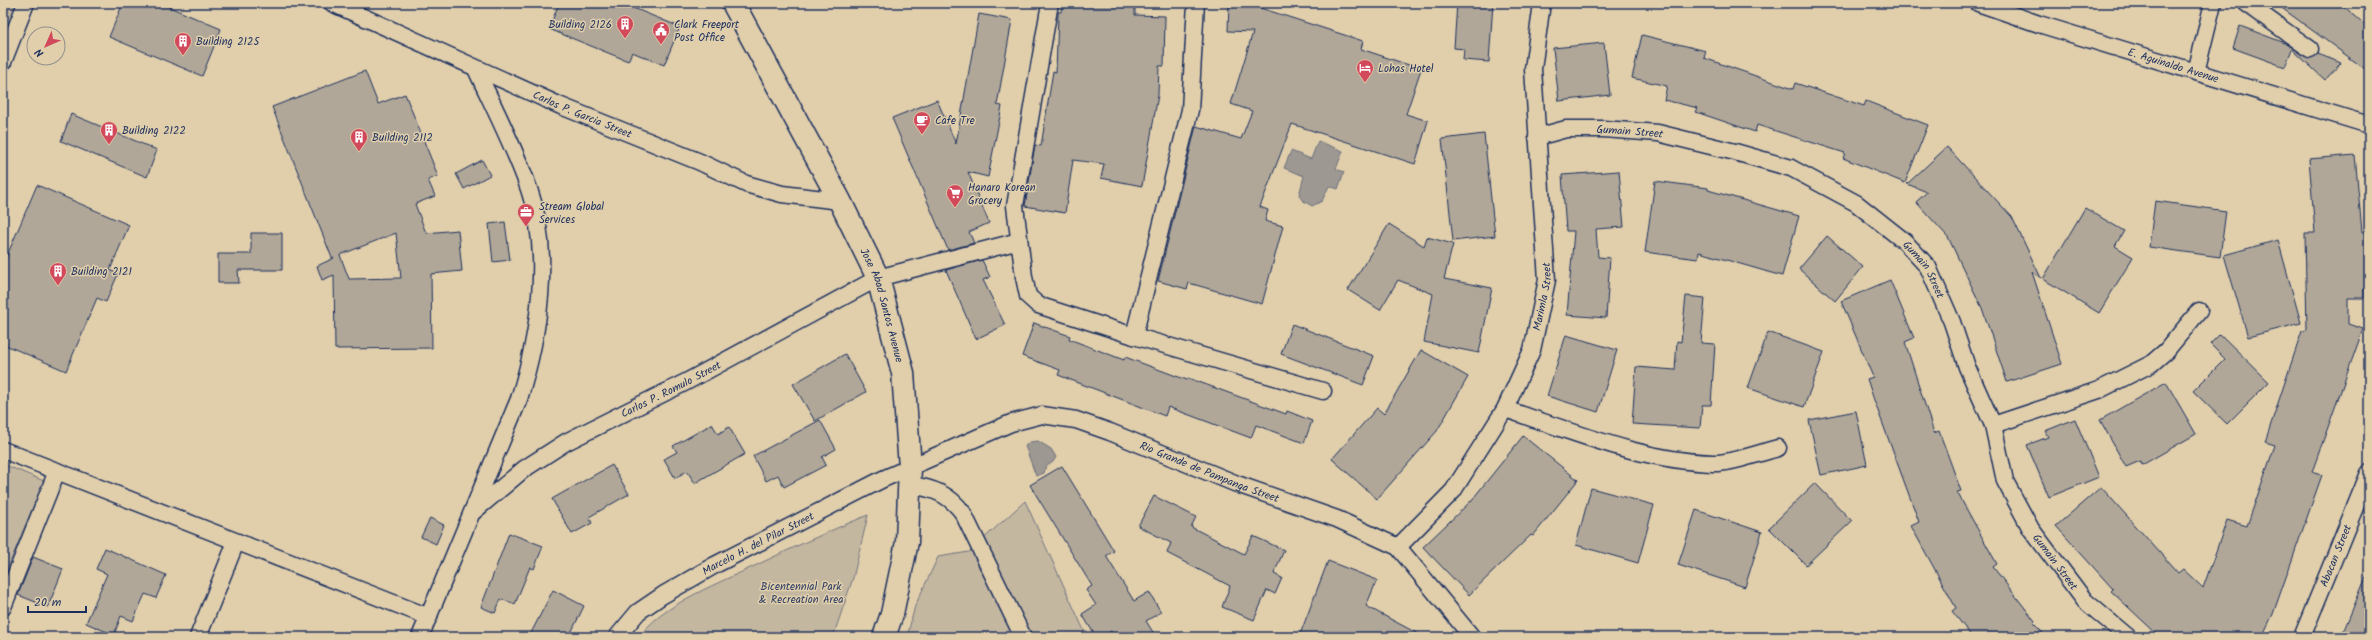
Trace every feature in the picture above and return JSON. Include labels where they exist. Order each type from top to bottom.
[{"type":"main road","name":"Jose Abad Santos Avenue","points":[[733,3],[840,200],[878,278],[903,373],[910,476],[907,542],[892,614],[884,637]]},
{"type":"street","points":[[3,62],[26,3]]},
{"type":"street","name":"Carlos P. Garcia Street","points":[[332,3],[573,112],[700,162],[746,184],[782,194],[840,200]]},
{"type":"street","points":[[1050,3],[1015,206],[1028,296],[1038,305],[1134,336],[1323,392]]},
{"type":"street","points":[[1134,336],[1190,110],[1196,3]]},
{"type":"street","name":"Marimla Street","points":[[1398,547],[1453,491],[1505,409],[1532,350],[1547,280],[1533,69],[1542,3]]},
{"type":"street","name":"E. Aguinaldo Avenue","points":[[1978,3],[2369,125]]},
{"type":"street","points":[[2196,72],[2213,3]]},
{"type":"street","points":[[2246,3],[2310,49]]},
{"type":"street","name":"Carlos P. Romulo Street","points":[[420,637],[519,399],[531,360],[539,319],[540,279],[538,233],[530,189],[476,68]]},
{"type":"street","name":"Gumain Street","points":[[1537,137],[1566,129],[1603,129],[1658,133],[1791,168],[1856,203],[1904,241],[1928,267],[1952,322],[1967,367],[1992,425],[2005,481],[2031,529],[2085,601],[2128,637]]},
{"type":"street","name":"Carlos P. Romulo Street","points":[[473,512],[524,469],[566,442],[686,382],[878,278],[1019,241]]},
{"type":"street","points":[[1992,425],[2099,390],[2151,364],[2166,351],[2199,311]]},
{"type":"street","points":[[1505,409],[1624,448],[1668,457],[1715,464],[1778,448]]},
{"type":"street","name":"Rio Grande de Pampanga Street","points":[[910,476],[1011,423],[1042,415],[1076,420],[1110,432],[1236,484],[1337,519],[1398,547],[1472,637]]},
{"type":"street","points":[[3,450],[429,617]]},
{"type":"street","points":[[3,606],[57,471]]},
{"type":"street","name":"Abacan Street","points":[[2302,637],[2369,473]]},
{"type":"street","points":[[910,476],[943,494],[956,504],[963,513],[1023,637]]},
{"type":"street","name":"Marcelo H. del Pilar Street","points":[[617,637],[638,612],[663,595],[715,565],[910,476]]},
{"type":"street","points":[[198,637],[236,542]]},
{"type":"green space","points":[[3,3],[17,3],[3,41]]},
{"type":"green space","points":[[3,464],[44,481],[3,579]]},
{"type":"green space","points":[[1025,501],[1087,637],[907,637],[915,606],[938,557],[969,552]]},
{"type":"green space","name":"Bicentennial Park & Recreation Area","points":[[868,515],[853,578],[833,637],[639,637],[660,616],[688,598],[806,542]]},
{"type":"shaded area","points":[[1318,141],[1343,151],[1336,169],[1344,172],[1338,189],[1329,186],[1322,201],[1312,206],[1302,200],[1299,195],[1304,176],[1284,168],[1291,151],[1311,159]]},
{"type":"shaded area","points":[[1038,441],[1051,449],[1056,457],[1053,462],[1046,466],[1044,473],[1036,476],[1025,446],[1030,442]]},
{"type":"building","name":"Building 2125","points":[[123,3],[160,3],[221,29],[202,76],[109,37]]},
{"type":"building","name":"Building 2126","points":[[559,3],[633,3],[631,7],[680,27],[664,65],[632,52],[628,61],[549,29]]},
{"type":"building","points":[[1062,3],[1135,3],[1135,15],[1165,16],[1164,66],[1159,66],[1158,95],[1142,186],[1101,178],[1104,164],[1073,160],[1065,213],[1025,206],[1035,145],[1041,146],[1053,71],[1056,72],[1058,12],[1061,12]]},
{"type":"building","points":[[1229,3],[1245,3],[1363,41],[1361,49],[1421,69],[1406,114],[1428,121],[1415,164],[1292,124],[1260,207],[1268,210],[1265,221],[1283,226],[1262,304],[1189,283],[1187,289],[1158,281],[1196,126],[1241,139],[1252,111],[1231,104],[1253,32],[1228,31]]},
{"type":"building","points":[[1457,3],[1493,3],[1489,62],[1463,60],[1464,49],[1454,48]]},
{"type":"building","points":[[2275,3],[2340,3],[2369,28],[2369,72]]},
{"type":"building","points":[[979,14],[1012,20],[997,105],[1002,106],[988,177],[968,172],[989,223],[969,232],[974,243],[948,250],[892,118],[937,100],[956,144]]},
{"type":"building","points":[[2240,26],[2285,43],[2309,58],[2318,54],[2341,63],[2325,80],[2292,49],[2285,67],[2233,48]]},
{"type":"building","points":[[1642,35],[1706,51],[1704,58],[1793,89],[1795,83],[1864,106],[1866,101],[1928,125],[1905,183],[1843,158],[1845,153],[1757,125],[1755,132],[1696,112],[1698,108],[1664,100],[1667,86],[1632,78]]},
{"type":"building","points":[[1604,43],[1610,95],[1559,101],[1553,48]]},
{"type":"building","name":"Building 2112","points":[[365,71],[378,104],[405,94],[438,176],[428,180],[435,196],[415,204],[426,233],[458,230],[462,271],[431,274],[432,348],[335,349],[334,275],[322,280],[317,266],[334,258],[332,258],[272,107]],"holes":[[[396,233],[401,278],[349,279],[340,255]]]},
{"type":"building","name":"Building 2122","points":[[71,114],[157,150],[147,177],[61,141]]},
{"type":"building","points":[[1484,134],[1495,236],[1453,241],[1442,139]]},
{"type":"building","points":[[1947,147],[2012,217],[2041,278],[2032,272],[2062,364],[2007,382],[1982,308],[1948,237],[1916,202],[1927,192],[1907,184]]},
{"type":"building","points":[[2355,155],[2362,232],[2369,232],[2369,289],[2364,289],[2364,298],[2348,298],[2348,324],[2363,329],[2312,472],[2322,475],[2273,614],[2262,637],[2160,637],[2111,591],[2113,589],[2056,526],[2101,487],[2178,573],[2183,569],[2203,588],[2227,520],[2247,526],[2275,445],[2265,442],[2302,331],[2307,330],[2305,233],[2315,233],[2309,159]]},
{"type":"building","points":[[482,160],[490,175],[464,189],[456,174]]},
{"type":"building","points":[[1619,171],[1624,227],[1596,229],[1598,257],[1610,258],[1606,318],[1567,315],[1574,231],[1566,231],[1562,175]]},
{"type":"building","points":[[1655,181],[1708,188],[1708,190],[1799,216],[1782,276],[1699,252],[1698,259],[1645,252]]},
{"type":"building","name":"Building 2121","points":[[37,185],[129,225],[110,270],[118,274],[106,302],[97,298],[66,371],[3,344],[3,265]]},
{"type":"building","points":[[2155,201],[2226,211],[2220,257],[2149,247]]},
{"type":"building","points":[[2085,208],[2124,231],[2115,246],[2133,257],[2099,313],[2043,279]]},
{"type":"building","points":[[505,222],[510,260],[493,262],[489,224]]},
{"type":"building","points":[[1389,224],[1424,246],[1427,237],[1453,244],[1444,279],[1492,288],[1479,353],[1424,342],[1433,294],[1398,280],[1380,310],[1348,290]]},
{"type":"building","points":[[251,233],[282,233],[282,270],[238,270],[239,283],[218,283],[218,254],[251,254]]},
{"type":"building","points":[[1827,236],[1863,267],[1835,301],[1799,269]]},
{"type":"building","points":[[2278,240],[2301,323],[2248,337],[2224,255]]},
{"type":"building","points":[[982,260],[990,277],[983,280],[1005,325],[976,339],[946,270]]},
{"type":"building","points":[[1890,280],[1914,338],[1905,342],[1934,433],[1939,431],[1961,491],[1957,492],[1997,564],[1993,567],[2035,621],[2033,623],[2047,637],[1972,637],[1952,611],[1956,608],[1911,526],[1919,522],[1867,379],[1873,377],[1841,301]]},
{"type":"building","points":[[1686,296],[1705,298],[1701,343],[1715,344],[1711,405],[1702,405],[1700,428],[1632,424],[1636,367],[1675,370],[1677,341],[1681,342]]},
{"type":"building","points":[[1034,323],[1070,336],[1069,339],[1124,360],[1125,357],[1187,380],[1188,378],[1286,414],[1287,411],[1312,421],[1304,443],[1256,425],[1251,438],[1168,407],[1165,416],[1058,375],[1060,370],[1022,356]]},
{"type":"building","points":[[1292,324],[1374,356],[1363,385],[1281,354]]},
{"type":"building","points":[[1768,332],[1824,352],[1804,407],[1748,388]]},
{"type":"building","points":[[2220,334],[2269,382],[2227,424],[2193,391],[2225,359],[2210,344]]},
{"type":"building","points":[[1566,335],[1617,350],[1598,412],[1547,396]]},
{"type":"building","points":[[1421,350],[1468,377],[1437,431],[1377,499],[1332,459],[1377,408],[1384,414]]},
{"type":"building","points":[[845,354],[866,392],[815,421],[793,384]]},
{"type":"building","points":[[2166,382],[2196,434],[2142,465],[2140,461],[2126,467],[2100,420]]},
{"type":"building","points":[[1856,411],[1867,465],[1821,475],[1809,420]]},
{"type":"building","points":[[2075,419],[2099,477],[2049,497],[2027,445],[2048,437],[2045,431]]},
{"type":"building","points":[[820,420],[836,449],[822,457],[826,465],[784,487],[778,475],[766,481],[753,456]]},
{"type":"building","points":[[712,424],[718,434],[729,427],[745,454],[695,483],[687,471],[675,478],[664,459],[677,452],[673,446]]},
{"type":"building","points":[[1523,436],[1578,480],[1533,536],[1531,535],[1469,595],[1423,547],[1471,501]]},
{"type":"building","points":[[612,465],[629,494],[589,517],[592,523],[572,534],[552,499]]},
{"type":"building","points":[[1062,466],[1114,551],[1106,556],[1134,601],[1149,592],[1161,612],[1146,621],[1156,637],[1115,637],[1111,631],[1102,637],[1096,637],[1082,614],[1096,605],[1086,590],[1092,586],[1030,485]]},
{"type":"building","points":[[1815,483],[1852,521],[1806,565],[1769,528]]},
{"type":"building","points":[[1591,488],[1654,505],[1638,563],[1576,545]]},
{"type":"building","points":[[1154,496],[1196,517],[1191,527],[1244,554],[1253,536],[1284,550],[1274,574],[1282,578],[1275,594],[1267,590],[1254,620],[1222,607],[1230,586],[1167,553],[1171,543],[1138,526]]},
{"type":"building","points":[[1696,510],[1762,532],[1745,587],[1678,565]]},
{"type":"building","points":[[430,518],[444,525],[436,544],[421,537]]},
{"type":"building","points":[[509,533],[543,546],[534,569],[530,567],[515,604],[501,599],[495,613],[481,607]]},
{"type":"building","points":[[105,548],[166,575],[156,598],[145,594],[133,621],[121,616],[114,635],[86,623],[107,574],[96,569]]},
{"type":"building","points":[[33,557],[63,569],[48,607],[18,595]]},
{"type":"building","points":[[1328,561],[1377,580],[1366,606],[1424,637],[1299,637]]},
{"type":"building","points":[[2369,570],[2369,637],[2341,637]]},
{"type":"building","points":[[553,590],[584,606],[569,637],[529,637]]},
{"type":"place","name":"Building 2126","points":[[625,39]]},
{"type":"place","name":"Clark Freeport Post Office","points":[[661,45]]},
{"type":"place","name":"Building 2125","points":[[183,56]]},
{"type":"place","name":"Lohas Hotel","points":[[1365,83]]},
{"type":"place","name":"Cafe Tre","points":[[922,135]]},
{"type":"place","name":"Building 2122","points":[[109,145]]},
{"type":"place","name":"Building 2112","points":[[359,152]]},
{"type":"place","name":"Hanaro Korean Grocery","points":[[955,208]]},
{"type":"place","name":"Stream Global Services","points":[[526,227]]},
{"type":"place","name":"Building 2121","points":[[58,286]]}]
